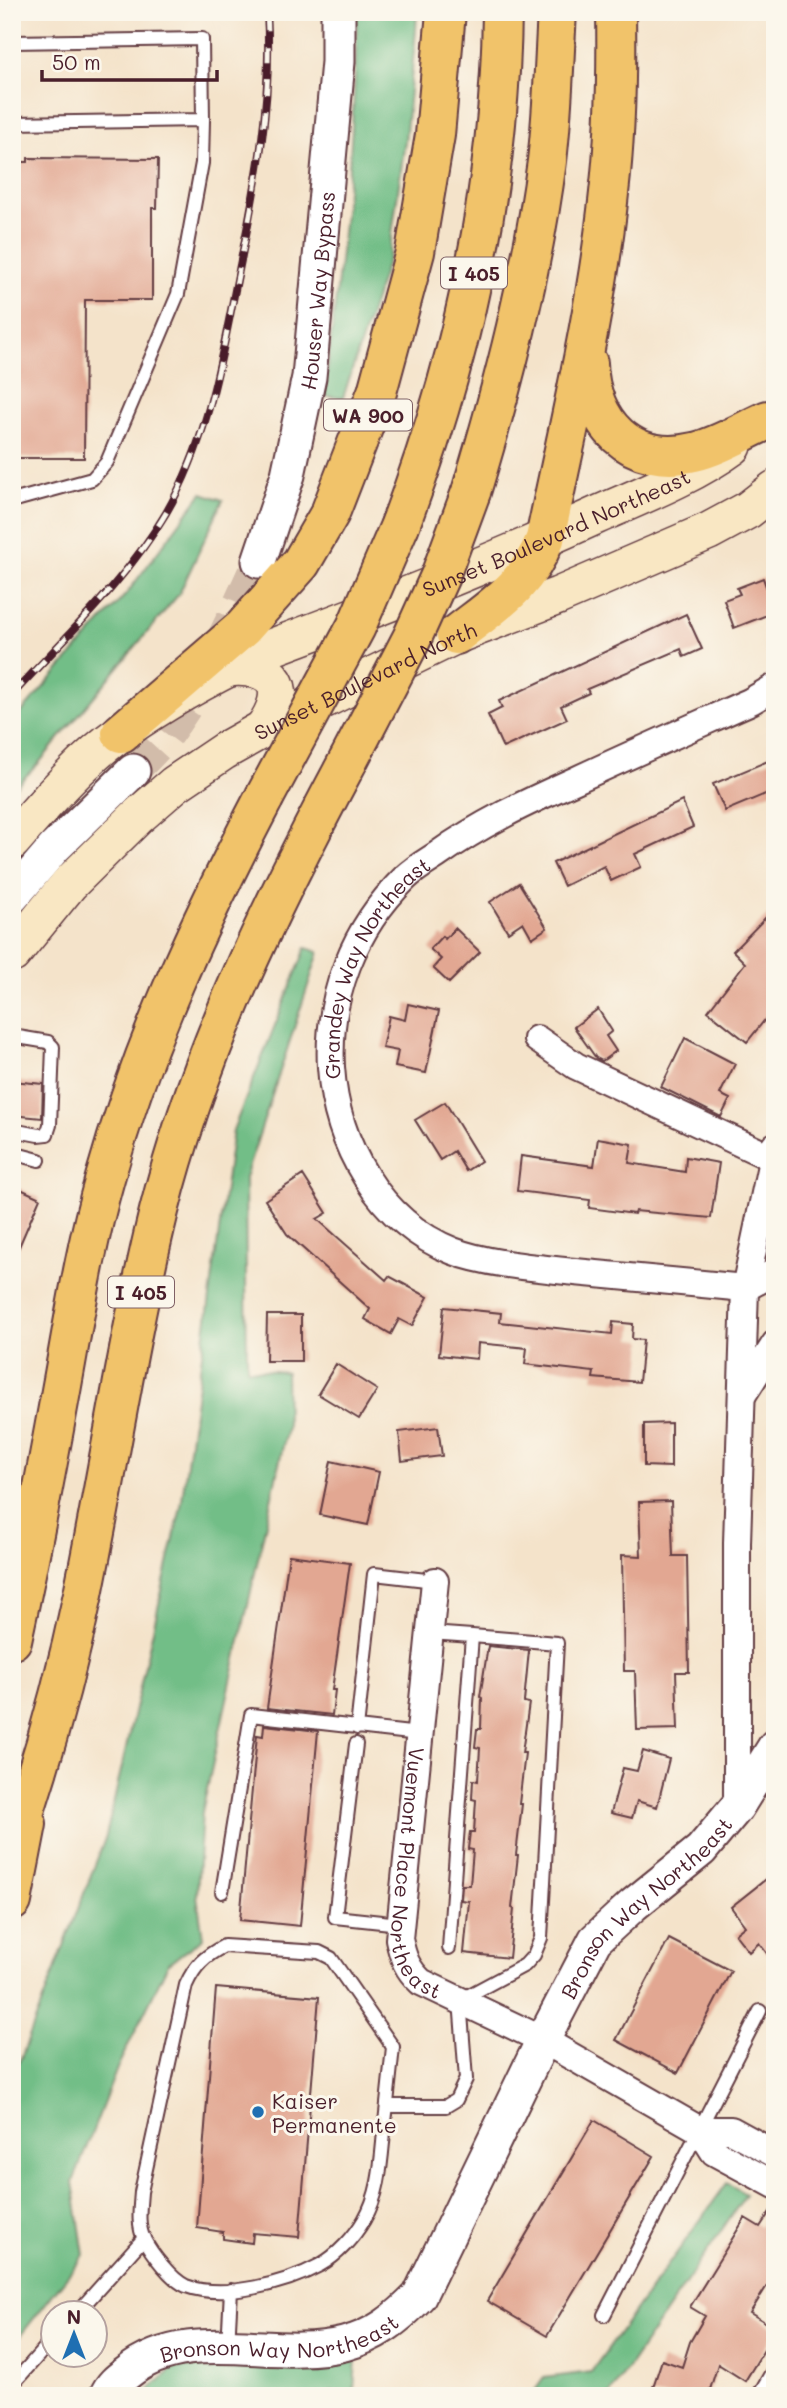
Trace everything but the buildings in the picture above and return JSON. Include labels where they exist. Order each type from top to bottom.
[{"type":"highway","name":"WA 900","points":[[121,733],[243,628],[301,563],[330,513],[377,392],[415,252],[435,135],[446,12]]},
{"type":"highway","name":"I 405","points":[[12,1640],[41,1504],[88,1248],[105,1178],[160,1011],[215,892],[356,627],[400,525],[431,440],[469,300],[493,156],[500,83],[502,12]]},
{"type":"highway","name":"I 405","points":[[12,1849],[33,1789],[59,1695],[82,1596],[143,1281],[159,1209],[181,1134],[236,986],[306,839],[412,638],[440,576],[471,492],[503,383],[532,252],[547,160],[557,12]]},
{"type":"highway","points":[[456,635],[527,576],[545,539],[587,335],[610,192],[615,110],[615,12]]},
{"type":"highway","points":[[587,335],[588,380],[594,405],[605,423],[634,447],[657,454],[695,452],[771,417]]},
{"type":"highway","points":[[12,1901],[33,1789]]},
{"type":"main road","name":"Sunset Boulevard Northeast","points":[[227,668],[268,649],[545,539],[713,460],[771,417]]},
{"type":"main road","name":"Sunset Boulevard North","points":[[12,954],[69,884],[136,817],[175,784],[224,751],[263,729],[456,635],[558,596],[709,531],[748,510],[775,489]]},
{"type":"main road","points":[[121,733],[164,704],[227,668],[244,666],[268,674],[278,693],[275,713],[263,729]]},
{"type":"main road","name":"WA 900","points":[[12,841],[74,774],[121,733]]},
{"type":"street","name":"Houser Way Bypass","points":[[259,561],[288,475],[309,377],[338,62],[338,12]]},
{"type":"street","name":"Grandey Way Northeast","points":[[745,1288],[541,1268],[453,1251],[428,1238],[391,1210],[362,1171],[344,1132],[332,1088],[330,1045],[336,998],[352,950],[376,910],[406,877],[454,842],[500,814],[751,701],[775,687]]},
{"type":"street","points":[[12,897],[54,848],[133,771]]},
{"type":"street","points":[[537,1039],[576,1066],[772,1165]]},
{"type":"street","name":"Bronson Way Northeast","points":[[106,2396],[110,2386],[139,2362],[162,2352],[186,2347],[308,2349],[344,2344],[372,2334],[400,2316],[419,2296],[543,2040],[595,1940],[701,1850],[737,1807],[737,1543],[745,1288],[772,1165]]},
{"type":"street","points":[[745,1288],[775,1272]]},
{"type":"street","points":[[741,1398],[775,1345]]},
{"type":"street","name":"Vuemont Place Northeast","points":[[435,1581],[400,1924],[399,1940],[410,1972],[421,1982],[543,2040],[700,2130],[714,2152],[775,2185]]},
{"type":"street","points":[[737,1807],[775,1746]]},
{"type":"street","name":"Vuemont Place Northeast","points":[[700,2130],[731,2130],[775,2154]]},
{"type":"lane","points":[[12,42],[202,39],[203,120],[202,163],[178,294],[107,462],[92,479],[12,501]]},
{"type":"lane","points":[[12,123],[203,120]]},
{"type":"lane","points":[[12,1036],[48,1042],[53,1047],[50,1125],[47,1133],[38,1136],[12,1130]]},
{"type":"lane","points":[[12,1153],[39,1160]]},
{"type":"lane","points":[[357,1728],[374,1574],[435,1581]]},
{"type":"lane","points":[[387,2106],[446,2106],[456,2100],[466,2079],[460,2000],[525,1965],[534,1955],[541,1938],[557,1643],[430,1633]]},
{"type":"lane","points":[[449,1948],[472,1636]]},
{"type":"lane","points":[[222,1892],[251,1715],[419,1734]]},
{"type":"lane","points":[[356,1744],[335,1917],[400,1924]]},
{"type":"lane","points":[[224,1947],[319,1952],[331,1958],[393,2047],[378,2188],[365,2219],[345,2245],[322,2264],[288,2279],[231,2290],[206,2291],[183,2285],[164,2267],[144,2238],[139,2214],[141,2192],[186,1985],[193,1969],[205,1956],[224,1947]]},
{"type":"lane","points":[[604,2315],[760,2011]]},
{"type":"lane","points":[[89,2300],[144,2238]]},
{"type":"lane","points":[[228,2347],[231,2290]]},
{"type":"lane","points":[[17,2396],[12,2387],[38,2356]]},
{"type":"lane","points":[[761,2394],[775,2367]]},
{"type":"green space","points":[[357,12],[417,12],[405,141],[389,256],[343,398],[324,396],[350,157]]},
{"type":"green space","points":[[202,493],[223,500],[179,594],[38,764],[12,790],[12,723],[127,593]]},
{"type":"green space","points":[[306,948],[319,952],[245,1178],[247,1369],[286,1372],[287,1428],[202,1812],[197,1896],[203,1938],[168,1964],[118,2066],[73,2182],[84,2255],[48,2300],[38,2300],[38,2313],[12,2346],[12,2072],[21,2058],[106,1836],[181,1507],[233,1130]]},
{"type":"green space","points":[[727,2183],[746,2194],[609,2396],[531,2396],[544,2378],[591,2372]]},
{"type":"green space","points":[[356,2357],[354,2392],[331,2392],[327,2396],[143,2396],[173,2368],[247,2358]]},
{"type":"tunnel","points":[[133,771],[166,735],[193,694],[259,561]]},
{"type":"railway","points":[[12,695],[94,608],[133,562],[166,513],[193,457],[219,370],[256,181],[265,114],[267,12]]},
{"type":"place","name":"Kaiser Permanente","points":[[258,2112]]}]
